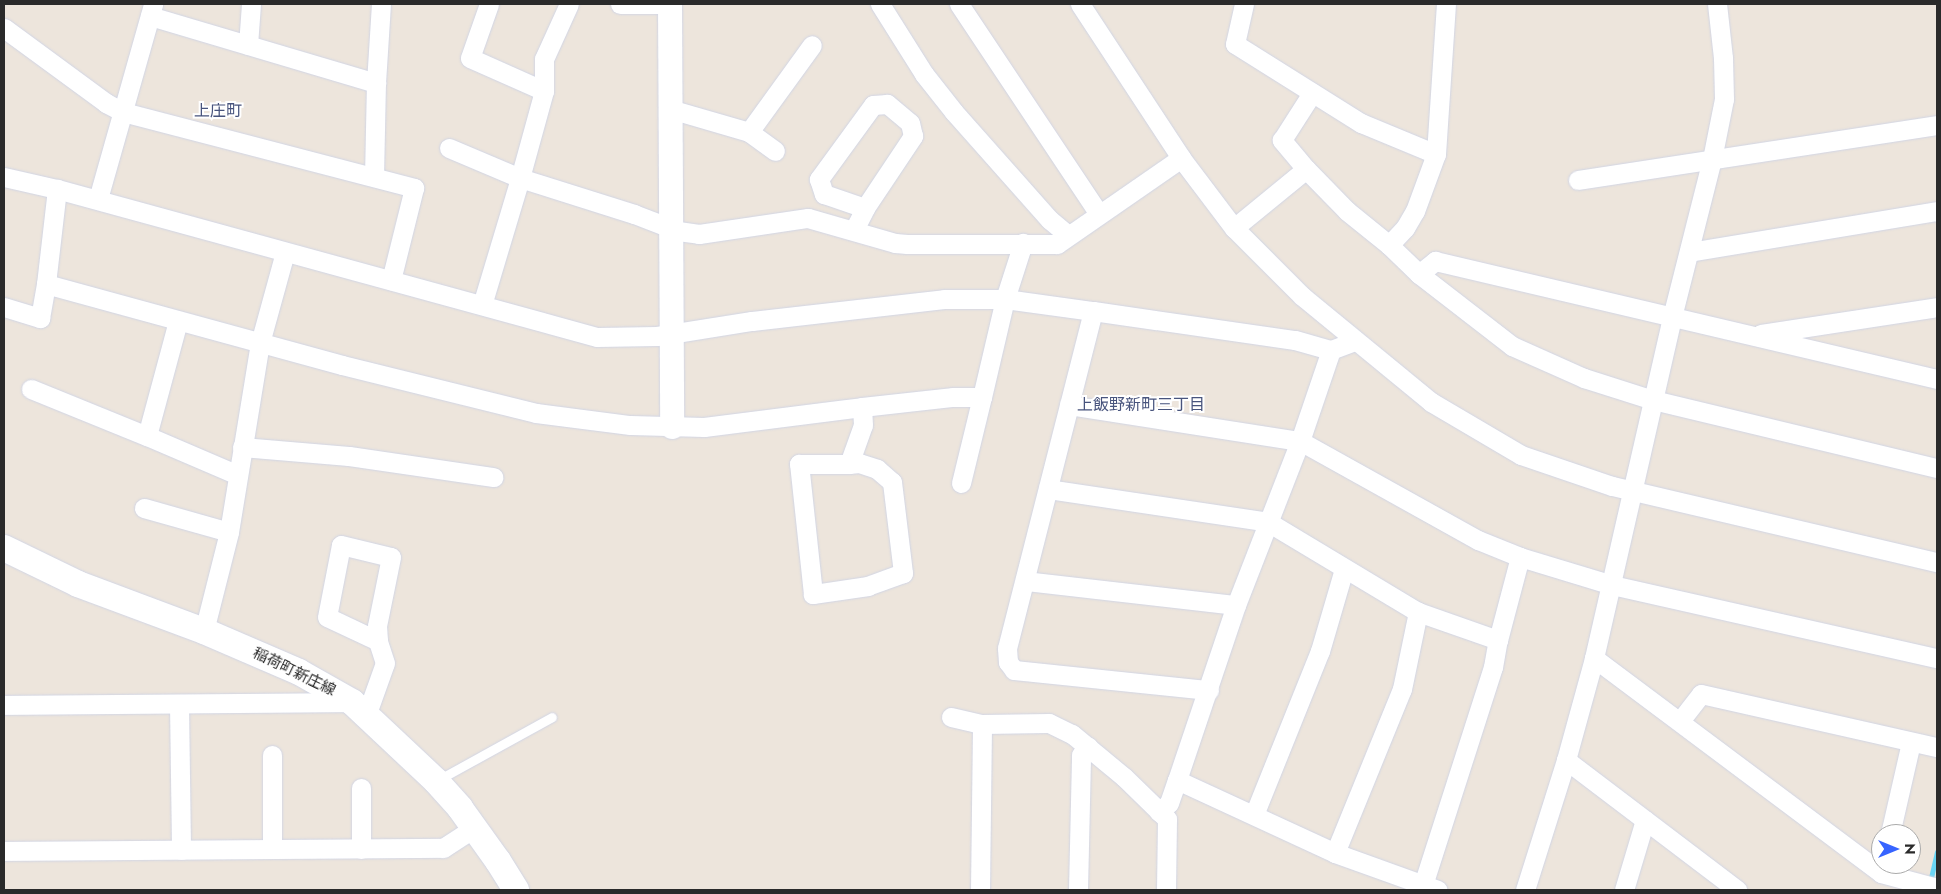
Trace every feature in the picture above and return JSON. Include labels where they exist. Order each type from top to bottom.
[{"type":"main road","name":"稲荷町新庄線","points":[[4,548],[78,584],[204,630],[299,672],[359,709],[436,781],[474,828],[516,890]]},
{"type":"street","points":[[248,45],[251,4]]},
{"type":"street","points":[[374,178],[376,83],[381,4]]},
{"type":"street","points":[[489,4],[470,58],[544,91]]},
{"type":"street","points":[[482,305],[544,91],[544,59],[569,4]]},
{"type":"street","points":[[620,4],[670,4],[672,427]]},
{"type":"street","points":[[880,4],[924,74],[954,112],[1050,220],[1068,235]]},
{"type":"street","points":[[959,4],[1099,214]]},
{"type":"street","points":[[1080,4],[1181,158],[1234,228],[1302,296],[1354,341],[1431,402],[1521,455],[1632,491],[1937,562]]},
{"type":"street","points":[[1244,4],[1236,44],[1361,123],[1436,154]]},
{"type":"street","points":[[1389,245],[1405,228],[1415,211],[1436,154],[1446,4]]},
{"type":"street","points":[[1525,890],[1566,760],[1594,658],[1672,317],[1712,159],[1724,99],[1723,58],[1716,4]]},
{"type":"street","points":[[98,199],[151,10],[248,45],[376,83]]},
{"type":"street","points":[[4,28],[106,103],[123,112],[414,188],[392,280]]},
{"type":"street","points":[[749,132],[812,45]]},
{"type":"street","points":[[1312,93],[1282,140],[1306,169],[1347,211],[1389,245],[1419,274],[1512,346],[1584,378],[1653,400],[1937,468]]},
{"type":"street","points":[[854,230],[865,208],[913,136],[910,123],[887,104],[873,106],[820,178],[824,194],[865,208]]},
{"type":"street","points":[[670,109],[749,132],[775,151]]},
{"type":"street","points":[[1578,180],[1937,125]]},
{"type":"street","points":[[449,148],[520,178],[634,214],[671,228],[699,234],[808,218],[907,244],[1057,244],[1181,158]]},
{"type":"street","points":[[1234,228],[1306,169]]},
{"type":"street","points":[[4,176],[98,199],[597,337],[672,334],[752,321],[944,299],[1005,300],[1093,311],[1295,340],[1331,350],[1354,341]]},
{"type":"street","points":[[4,308],[40,318],[46,284],[57,189]]},
{"type":"street","points":[[1689,252],[1937,211]]},
{"type":"street","points":[[962,483],[1005,300],[1023,243]]},
{"type":"street","points":[[204,630],[229,532],[260,343],[285,252]]},
{"type":"street","points":[[1419,274],[1434,261],[1937,379]]},
{"type":"street","points":[[46,284],[260,343],[536,413],[630,425],[704,427],[862,407],[982,397]]},
{"type":"street","points":[[1750,335],[1937,307]]},
{"type":"street","points":[[1093,311],[1007,648],[1008,662],[1014,670],[1209,690]]},
{"type":"street","points":[[146,436],[178,320]]},
{"type":"street","points":[[1159,812],[1169,803],[1209,690],[1236,604],[1300,442],[1331,350]]},
{"type":"street","points":[[31,389],[238,475]]},
{"type":"street","points":[[1069,405],[1300,442],[1478,540],[1520,557],[1612,585],[1937,658]]},
{"type":"street","points":[[849,464],[863,425],[862,407]]},
{"type":"street","points":[[242,447],[349,456],[493,477]]},
{"type":"street","points":[[859,463],[877,469],[892,482],[903,573],[868,586],[813,594],[800,464],[849,464],[859,463]]},
{"type":"street","points":[[1048,489],[1268,522],[1418,612],[1498,640]]},
{"type":"street","points":[[144,508],[229,532]]},
{"type":"street","points":[[4,705],[179,704],[359,709],[384,662],[378,641],[377,626],[391,557],[341,545],[327,617],[378,641]]},
{"type":"street","points":[[1176,780],[1335,853],[1430,888],[1493,667],[1498,640],[1520,557]]},
{"type":"street","points":[[1254,815],[1320,651],[1344,569]]},
{"type":"street","points":[[1025,581],[1236,604]]},
{"type":"street","points":[[1335,853],[1402,689],[1418,612]]},
{"type":"street","points":[[1594,658],[1680,721],[1880,876],[1937,888]]},
{"type":"street","points":[[1680,721],[1701,694],[1937,747]]},
{"type":"street","points":[[179,704],[181,850]]},
{"type":"street","points":[[951,717],[982,724],[1049,723],[1072,734],[1124,777],[1167,819],[1166,890]]},
{"type":"street","points":[[980,890],[982,724]]},
{"type":"street","points":[[1892,824],[1911,742]]},
{"type":"street","points":[[1078,890],[1081,755],[1088,747]]},
{"type":"street","points":[[272,755],[272,849]]},
{"type":"street","points":[[1566,760],[1645,820],[1718,884],[1737,890]]},
{"type":"street","points":[[360,788],[360,849]]},
{"type":"street","points":[[1624,890],[1645,820]]},
{"type":"street","points":[[4,851],[443,848],[474,828]]},
{"type":"lane","points":[[436,781],[552,717]]},
{"type":"waterway","points":[[1930,882],[1937,852]]},
{"type":"district","name":"上庄町","points":[[218,111]]},
{"type":"district","name":"上飯野新町三丁目","points":[[1141,405]]}]
